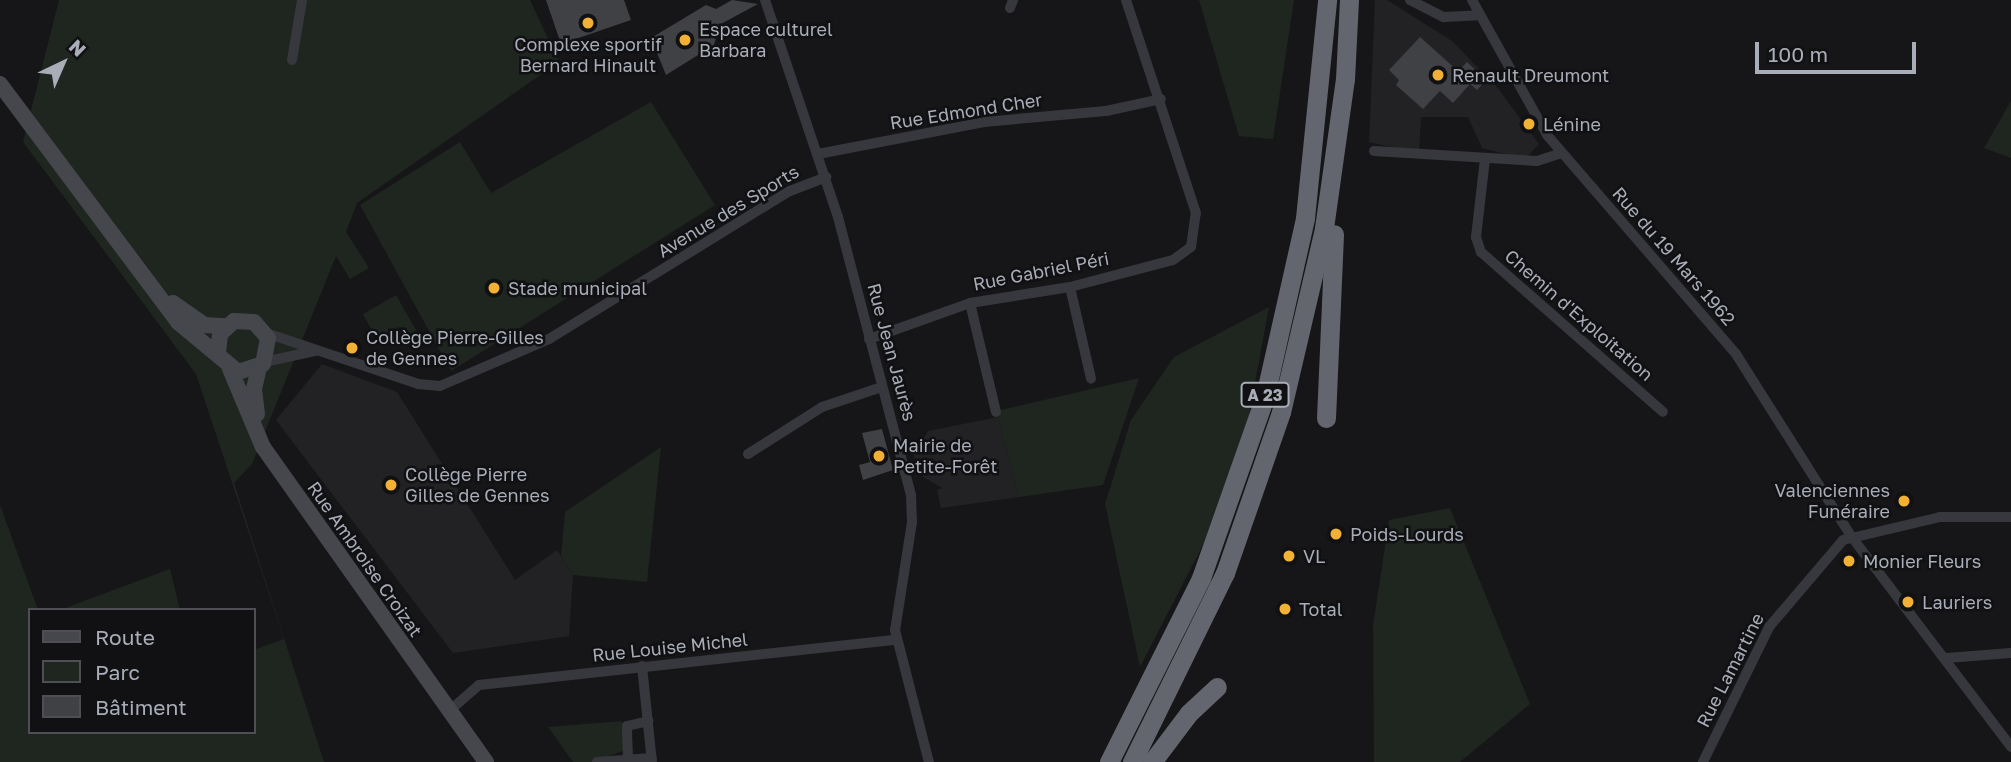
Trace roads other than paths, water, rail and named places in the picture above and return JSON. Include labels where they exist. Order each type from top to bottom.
[{"type":"highway","name":"A 23","points":[[1109,762],[1193,597],[1259,416],[1305,218],[1327,0]]},
{"type":"highway","name":"A 23","points":[[1132,762],[1208,612],[1262,474],[1306,319],[1335,155],[1349,0]]},
{"type":"highway","points":[[1326,418],[1335,155]]},
{"type":"highway","points":[[1152,762],[1189,713],[1217,687]]},
{"type":"main road","points":[[0,84],[152,283],[174,318],[218,353],[230,369],[244,372],[261,364],[269,348],[266,333],[247,320],[226,326],[195,321],[152,283]]},
{"type":"main road","points":[[218,353],[226,326]]},
{"type":"main road","name":"Rue Ambroise Croizat","points":[[261,364],[254,399],[266,435],[456,705],[484,760]]},
{"type":"main road","name":"Rue Ambroise Croizat","points":[[230,369],[263,447],[484,760]]},
{"type":"street","points":[[292,60],[302,0]]},
{"type":"street","name":"Rue Jean Jaurès","points":[[765,0],[826,177],[913,509],[896,640],[929,762]]},
{"type":"street","name":"Rue Gabriel Péri","points":[[869,339],[970,303],[1070,287],[1173,260],[1194,243],[1198,219],[1161,99],[1126,0]]},
{"type":"street","points":[[1410,0],[1444,17],[1479,15]]},
{"type":"street","name":"Rue du 19 Mars 1962","points":[[1472,0],[1526,104],[1561,153],[1736,354],[1851,536],[1947,658],[2011,747]]},
{"type":"street","name":"Rue Edmond Cher","points":[[818,154],[993,121],[1106,111],[1161,99]]},
{"type":"street","points":[[1374,151],[1545,162],[1561,153]]},
{"type":"street","name":"Chemin d'Exploitation","points":[[1485,159],[1476,237],[1481,252],[1663,412]]},
{"type":"street","name":"Avenue des Sports","points":[[266,333],[418,384],[449,383],[549,339],[790,191],[826,177]]},
{"type":"street","points":[[1070,287],[1091,379]]},
{"type":"street","points":[[970,303],[996,412]]},
{"type":"street","points":[[261,364],[325,351]]},
{"type":"street","points":[[748,454],[822,407],[882,387]]},
{"type":"street","points":[[1851,536],[1950,516],[2011,517]]},
{"type":"street","points":[[1868,532],[1872,564]]},
{"type":"street","name":"Rue Lamartine","points":[[1703,762],[1769,627],[1851,536]]},
{"type":"street","name":"Rue Louise Michel","points":[[456,705],[479,685],[896,640]]},
{"type":"street","points":[[1947,658],[2011,653]]},
{"type":"street","points":[[597,762],[652,760],[642,666]]},
{"type":"street","points":[[628,760],[627,726],[648,721]]},
{"type":"place","name":"Complexe sportif Bernard Hinault","points":[[588,23]]},
{"type":"place","name":"Espace culturel Barbara","points":[[685,40]]},
{"type":"place","name":"Renault Dreumont","points":[[1438,75]]},
{"type":"place","name":"Lénine","points":[[1529,124]]},
{"type":"place","name":"Stade municipal","points":[[494,288]]},
{"type":"place","name":"Collège Pierre-Gilles de Gennes","points":[[352,348]]},
{"type":"place","name":"Mairie de Petite-Forêt","points":[[879,456]]},
{"type":"place","name":"Collège Pierre Gilles de Gennes","points":[[391,485]]},
{"type":"place","name":"Valenciennes Funéraire","points":[[1904,501]]},
{"type":"place","name":"Poids-Lourds","points":[[1336,534]]},
{"type":"place","name":"VL","points":[[1289,556]]},
{"type":"place","name":"Monier Fleurs","points":[[1849,561]]},
{"type":"place","name":"Lauriers","points":[[1908,602]]},
{"type":"place","name":"Total","points":[[1285,609]]}]
